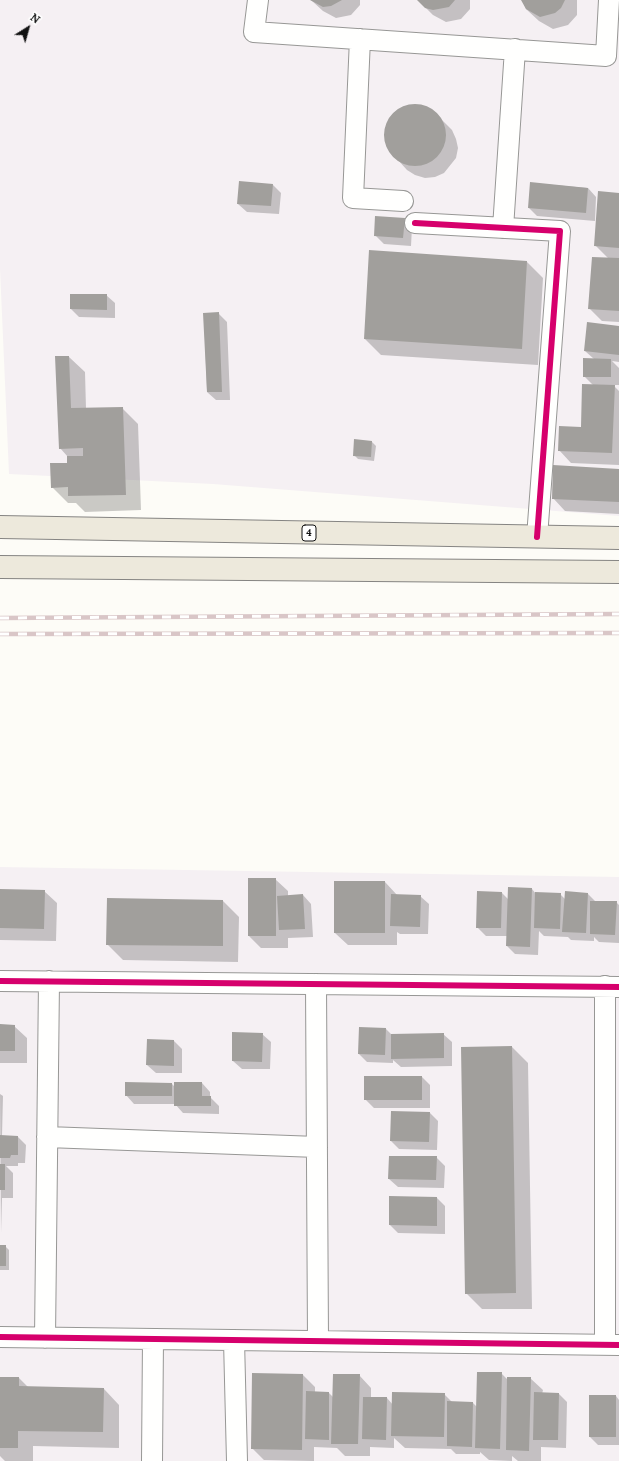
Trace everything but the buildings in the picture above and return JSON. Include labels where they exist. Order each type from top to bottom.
[{"type":"main road","name":"4","points":[[0,527],[619,538]]},
{"type":"main road","points":[[0,568],[619,572]]},
{"type":"street","points":[[258,0],[254,32],[606,56],[609,0]]},
{"type":"street","points":[[360,39],[353,198],[403,201]]},
{"type":"street","points":[[503,228],[515,49]]},
{"type":"street","points":[[415,223],[560,231],[537,537]]},
{"type":"street","points":[[0,981],[612,986],[612,1345],[0,1337]]},
{"type":"street","points":[[45,1338],[49,981]]},
{"type":"street","points":[[316,984],[318,1341]]},
{"type":"street","points":[[47,1137],[317,1147]]},
{"type":"street","points":[[152,1461],[153,1339]]},
{"type":"street","points":[[234,1340],[237,1461]]},
{"type":"shaded area","points":[[0,0],[619,0],[619,516],[213,484],[9,474],[0,269]]},
{"type":"shaded area","points":[[0,867],[619,877],[619,1461],[0,1461]]},
{"type":"railway","points":[[0,618],[619,614]]},
{"type":"railway","points":[[0,634],[619,633]]},
{"type":"cycle path","points":[[415,223],[560,231],[537,537]]},
{"type":"cycle path","points":[[0,981],[619,987]]},
{"type":"cycle path","points":[[0,1337],[619,1345]]}]
